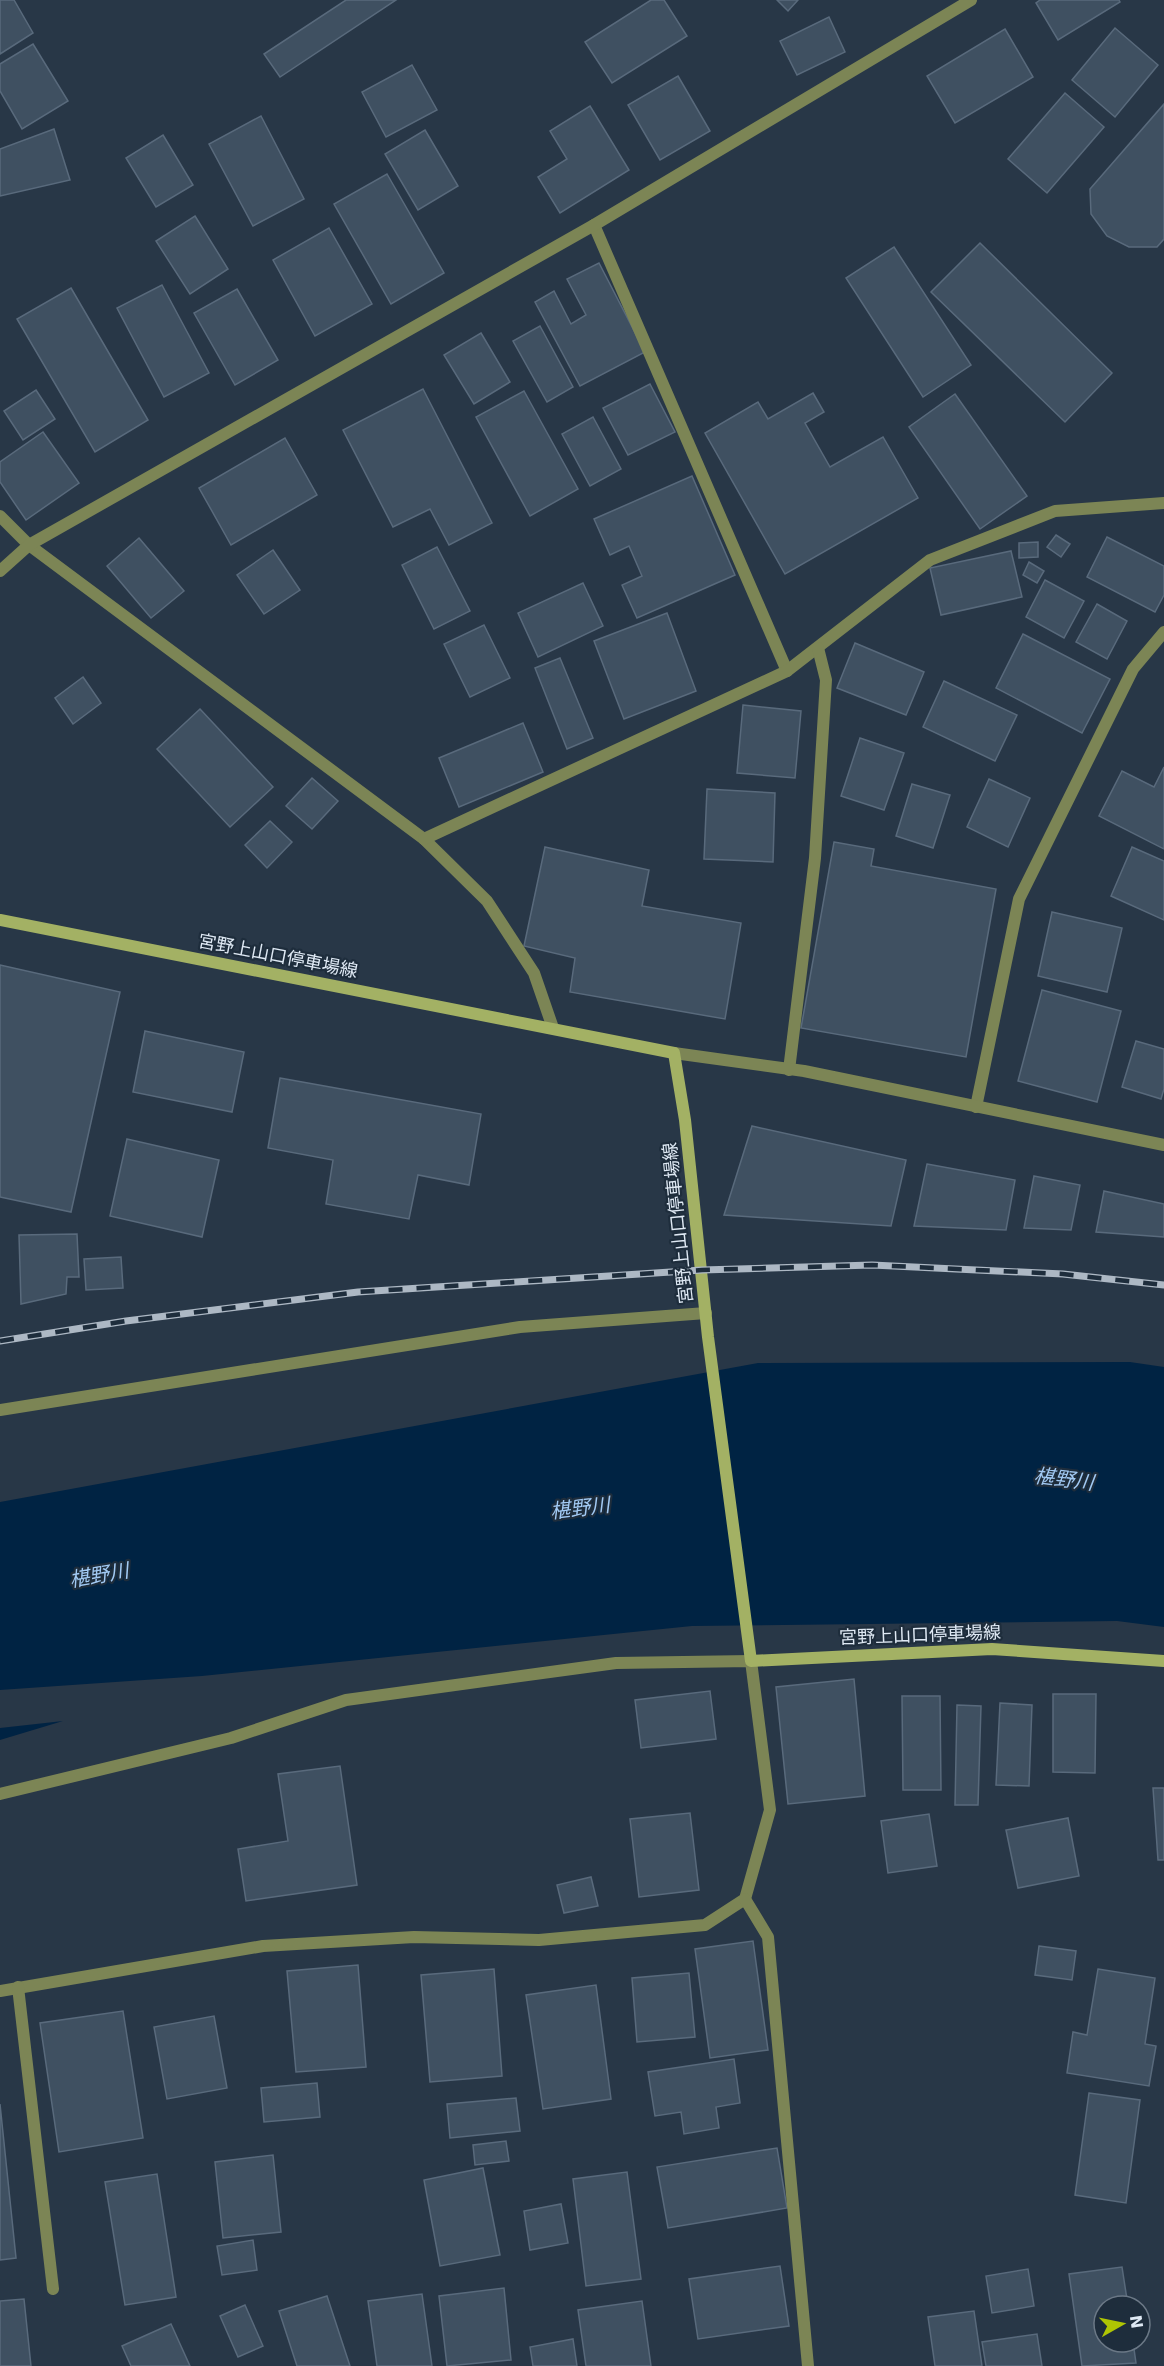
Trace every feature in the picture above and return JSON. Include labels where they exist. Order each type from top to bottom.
[{"type":"main road","name":"宮野上山口停車場線","points":[[0,920],[674,1053],[685,1120],[708,1337],[751,1661],[992,1649],[1164,1661]]},
{"type":"street","points":[[0,571],[29,545],[594,225],[971,0]]},
{"type":"street","points":[[594,225],[787,670]]},
{"type":"street","points":[[424,839],[787,670],[930,560],[1055,511],[1164,503]]},
{"type":"street","points":[[0,516],[29,545],[424,839],[487,901],[534,973],[553,1028]]},
{"type":"street","points":[[976,1107],[1019,900],[1133,669],[1164,632]]},
{"type":"street","points":[[789,1070],[815,858],[826,680],[818,648]]},
{"type":"street","points":[[674,1053],[789,1070],[1164,1145]]},
{"type":"street","points":[[0,1410],[520,1327],[706,1313]]},
{"type":"street","points":[[0,1794],[231,1738],[346,1700],[616,1663],[751,1661],[770,1810],[745,1899],[705,1925],[539,1940],[414,1937],[263,1946],[0,1991]]},
{"type":"street","points":[[745,1899],[768,1936],[808,2366]]},
{"type":"street","points":[[18,1987],[53,2289]]},
{"type":"water","name":"椹野川","points":[[1130,1362],[1164,1367],[1164,1627],[1117,1621],[692,1626],[202,1676],[0,1690],[0,1502],[758,1363]]},
{"type":"water","points":[[63,1721],[0,1740],[0,1728]]},
{"type":"building","points":[[0,0],[14,0],[33,33],[0,54]]},
{"type":"building","points":[[346,0],[396,0],[280,77],[264,54]]},
{"type":"building","points":[[651,0],[664,0],[687,36],[612,83],[585,42]]},
{"type":"building","points":[[777,0],[798,0],[788,11]]},
{"type":"building","points":[[1040,0],[1119,0],[1120,2],[1058,40],[1036,3]]},
{"type":"building","points":[[829,17],[845,52],[797,75],[780,41]]},
{"type":"building","points":[[1115,28],[1158,65],[1115,117],[1072,80]]},
{"type":"building","points":[[1005,29],[1033,77],[955,123],[927,76]]},
{"type":"building","points":[[33,44],[68,101],[22,129],[0,91],[0,64]]},
{"type":"building","points":[[412,65],[437,110],[386,137],[362,92]]},
{"type":"building","points":[[678,76],[710,131],[660,160],[628,105]]},
{"type":"building","points":[[1065,93],[1104,127],[1047,193],[1008,159]]},
{"type":"building","points":[[1164,104],[1164,239],[1157,247],[1129,247],[1107,236],[1091,214],[1090,189]]},
{"type":"building","points":[[590,106],[629,170],[560,213],[538,177],[567,159],[550,131]]},
{"type":"building","points":[[261,116],[304,199],[253,226],[209,144]]},
{"type":"building","points":[[54,129],[70,180],[0,196],[0,149]]},
{"type":"building","points":[[425,130],[458,186],[418,210],[385,154]]},
{"type":"building","points":[[163,135],[193,185],[156,207],[126,158]]},
{"type":"building","points":[[387,174],[444,273],[391,304],[334,204]]},
{"type":"building","points":[[195,216],[228,269],[190,294],[156,241]]},
{"type":"building","points":[[329,228],[372,304],[315,336],[273,260]]},
{"type":"building","points":[[980,243],[1112,373],[1065,422],[931,292]]},
{"type":"building","points":[[894,247],[971,365],[923,397],[846,278]]},
{"type":"building","points":[[599,263],[645,352],[580,386],[535,302],[554,291],[571,324],[586,315],[567,279]]},
{"type":"building","points":[[162,285],[209,373],[164,397],[117,308]]},
{"type":"building","points":[[71,288],[148,420],[95,452],[17,319]]},
{"type":"building","points":[[237,289],[278,360],[235,385],[194,313]]},
{"type":"building","points":[[540,326],[573,387],[547,402],[513,341]]},
{"type":"building","points":[[481,333],[510,382],[474,404],[444,355]]},
{"type":"building","points":[[650,384],[675,432],[628,455],[603,408]]},
{"type":"building","points":[[423,389],[492,523],[449,545],[430,509],[393,527],[343,430]]},
{"type":"building","points":[[36,390],[55,419],[23,440],[4,411]]},
{"type":"building","points":[[524,391],[578,489],[530,516],[476,417]]},
{"type":"building","points":[[813,393],[824,412],[805,423],[830,467],[883,437],[918,498],[785,574],[705,433],[758,402],[768,419]]},
{"type":"building","points":[[955,394],[1027,496],[980,529],[909,427]]},
{"type":"building","points":[[593,417],[621,469],[590,486],[562,434]]},
{"type":"building","points":[[43,432],[79,483],[26,520],[0,482],[0,462]]},
{"type":"building","points":[[285,438],[317,495],[231,545],[199,488]]},
{"type":"building","points":[[692,476],[735,575],[637,618],[622,585],[642,576],[629,546],[610,555],[594,519]]},
{"type":"building","points":[[1056,535],[1070,544],[1061,557],[1047,547]]},
{"type":"building","points":[[1107,537],[1164,566],[1164,595],[1155,612],[1087,577]]},
{"type":"building","points":[[139,538],[184,591],[151,618],[107,566]]},
{"type":"building","points":[[1038,542],[1038,557],[1019,558],[1019,543]]},
{"type":"building","points":[[437,547],[470,611],[434,629],[402,565]]},
{"type":"building","points":[[273,550],[300,590],[264,614],[237,575]]},
{"type":"building","points":[[1011,551],[1022,597],[941,615],[930,568]]},
{"type":"building","points":[[1029,562],[1044,571],[1037,583],[1023,575]]},
{"type":"building","points":[[1045,580],[1084,601],[1064,638],[1026,617]]},
{"type":"building","points":[[583,583],[603,626],[538,657],[518,613]]},
{"type":"building","points":[[1097,604],[1127,621],[1107,659],[1076,642]]},
{"type":"building","points":[[667,613],[696,691],[624,719],[594,641]]},
{"type":"building","points":[[484,625],[510,678],[470,697],[444,644]]},
{"type":"building","points":[[1023,634],[1110,679],[1082,733],[996,688]]},
{"type":"building","points":[[855,643],[924,672],[906,715],[837,688]]},
{"type":"building","points":[[560,658],[593,738],[567,749],[535,668]]},
{"type":"building","points":[[83,677],[101,703],[73,724],[55,698]]},
{"type":"building","points":[[944,681],[1017,715],[995,761],[923,727]]},
{"type":"building","points":[[743,705],[801,711],[795,778],[737,773]]},
{"type":"building","points":[[200,709],[273,787],[230,827],[157,749]]},
{"type":"building","points":[[523,723],[543,772],[459,807],[439,758]]},
{"type":"building","points":[[860,738],[904,753],[884,810],[841,796]]},
{"type":"building","points":[[1164,767],[1164,849],[1099,816],[1122,771],[1154,787]]},
{"type":"building","points":[[312,778],[338,801],[312,829],[286,806]]},
{"type":"building","points":[[989,779],[1030,798],[1008,847],[967,827]]},
{"type":"building","points":[[912,784],[950,795],[933,848],[896,836]]},
{"type":"building","points":[[707,789],[775,793],[773,862],[704,859]]},
{"type":"building","points":[[270,821],[292,842],[267,868],[245,845]]},
{"type":"building","points":[[834,842],[874,849],[871,866],[996,889],[966,1057],[801,1028]]},
{"type":"building","points":[[545,847],[649,870],[642,906],[741,923],[725,1019],[570,992],[575,958],[524,946]]},
{"type":"building","points":[[1132,847],[1164,861],[1164,920],[1111,896]]},
{"type":"building","points":[[1052,912],[1122,928],[1107,992],[1038,976]]},
{"type":"building","points":[[0,965],[120,992],[71,1212],[0,1197]]},
{"type":"building","points":[[1042,990],[1121,1011],[1097,1102],[1018,1081]]},
{"type":"building","points":[[145,1031],[244,1052],[232,1112],[133,1092]]},
{"type":"building","points":[[1136,1041],[1164,1049],[1164,1089],[1161,1099],[1122,1087]]},
{"type":"building","points":[[280,1078],[481,1114],[469,1185],[418,1175],[409,1219],[326,1204],[333,1160],[268,1148]]},
{"type":"building","points":[[752,1126],[906,1160],[891,1226],[724,1215]]},
{"type":"building","points":[[127,1139],[219,1160],[202,1237],[110,1216]]},
{"type":"building","points":[[927,1164],[1015,1180],[1006,1230],[914,1226]]},
{"type":"building","points":[[1034,1176],[1080,1185],[1071,1230],[1024,1228]]},
{"type":"building","points":[[1104,1191],[1164,1204],[1164,1237],[1096,1232]]},
{"type":"building","points":[[77,1234],[79,1277],[67,1277],[66,1294],[21,1304],[19,1235]]},
{"type":"building","points":[[121,1257],[123,1288],[86,1290],[84,1259]]},
{"type":"building","points":[[854,1679],[865,1796],[788,1804],[776,1687]]},
{"type":"building","points":[[710,1691],[716,1739],[641,1748],[635,1700]]},
{"type":"building","points":[[1053,1694],[1096,1694],[1095,1773],[1053,1772]]},
{"type":"building","points":[[902,1696],[940,1696],[941,1790],[903,1790]]},
{"type":"building","points":[[1000,1703],[1032,1705],[1029,1786],[996,1785]]},
{"type":"building","points":[[957,1705],[981,1706],[978,1805],[955,1805]]},
{"type":"building","points":[[340,1766],[357,1885],[246,1901],[238,1849],[288,1841],[278,1774]]},
{"type":"building","points":[[1153,1788],[1164,1788],[1164,1860],[1158,1860]]},
{"type":"building","points":[[690,1813],[699,1890],[639,1897],[630,1819]]},
{"type":"building","points":[[929,1814],[937,1866],[888,1873],[881,1821]]},
{"type":"building","points":[[1068,1818],[1079,1876],[1018,1888],[1006,1830]]},
{"type":"building","points":[[591,1877],[598,1906],[564,1913],[557,1885]]},
{"type":"building","points":[[753,1941],[768,2050],[710,2058],[695,1949]]},
{"type":"building","points":[[1039,1946],[1076,1951],[1072,1980],[1035,1975]]},
{"type":"building","points":[[358,1965],[366,2067],[296,2072],[287,1971]]},
{"type":"building","points":[[494,1969],[502,2076],[430,2082],[421,1975]]},
{"type":"building","points":[[1098,1969],[1155,1978],[1145,2044],[1156,2046],[1149,2086],[1067,2073],[1073,2032],[1087,2035]]},
{"type":"building","points":[[689,1973],[695,2037],[637,2042],[632,1978]]},
{"type":"building","points":[[596,1985],[611,2099],[543,2109],[526,1995]]},
{"type":"building","points":[[123,2011],[143,2138],[59,2152],[40,2023]]},
{"type":"building","points":[[214,2016],[227,2088],[167,2099],[154,2027]]},
{"type":"building","points":[[734,2059],[740,2103],[716,2107],[719,2128],[684,2134],[681,2112],[655,2116],[648,2072]]},
{"type":"building","points":[[317,2083],[320,2117],[264,2122],[261,2088]]},
{"type":"building","points":[[1089,2093],[1140,2100],[1126,2203],[1075,2195]]},
{"type":"building","points":[[516,2098],[520,2131],[450,2138],[447,2104]]},
{"type":"building","points":[[0,2104],[16,2258],[0,2260]]},
{"type":"building","points":[[506,2141],[509,2161],[475,2165],[473,2145]]},
{"type":"building","points":[[777,2148],[787,2208],[668,2228],[657,2167]]},
{"type":"building","points":[[273,2155],[281,2232],[223,2238],[215,2162]]},
{"type":"building","points":[[483,2168],[500,2255],[440,2266],[424,2180]]},
{"type":"building","points":[[627,2172],[641,2279],[586,2286],[573,2179]]},
{"type":"building","points":[[157,2174],[176,2297],[125,2305],[105,2182]]},
{"type":"building","points":[[561,2204],[568,2243],[530,2250],[524,2211]]},
{"type":"building","points":[[253,2240],[257,2270],[222,2275],[217,2246]]},
{"type":"building","points":[[780,2266],[789,2326],[698,2339],[689,2279]]},
{"type":"building","points":[[1122,2267],[1126,2294],[1092,2294],[1092,2354],[1135,2354],[1136,2363],[1082,2366],[1069,2274]]},
{"type":"building","points":[[1028,2269],[1034,2306],[992,2313],[986,2276]]},
{"type":"building","points":[[504,2288],[511,2360],[447,2366],[439,2296]]},
{"type":"building","points":[[422,2294],[432,2366],[377,2366],[368,2301]]},
{"type":"building","points":[[327,2296],[350,2366],[297,2366],[279,2311]]},
{"type":"building","points":[[24,2299],[31,2366],[0,2366],[0,2301]]},
{"type":"building","points":[[642,2301],[651,2366],[586,2366],[578,2310]]},
{"type":"building","points":[[245,2305],[263,2346],[238,2357],[220,2316]]},
{"type":"building","points":[[974,2311],[982,2366],[935,2366],[928,2317]]},
{"type":"building","points":[[171,2324],[190,2366],[131,2366],[122,2346]]},
{"type":"building","points":[[1037,2334],[1042,2366],[986,2366],[982,2342]]},
{"type":"building","points":[[573,2339],[577,2366],[533,2366],[530,2347]]},
{"type":"railway","points":[[0,1341],[126,1321],[358,1292],[702,1270],[872,1265],[1063,1274],[1164,1285]]}]
